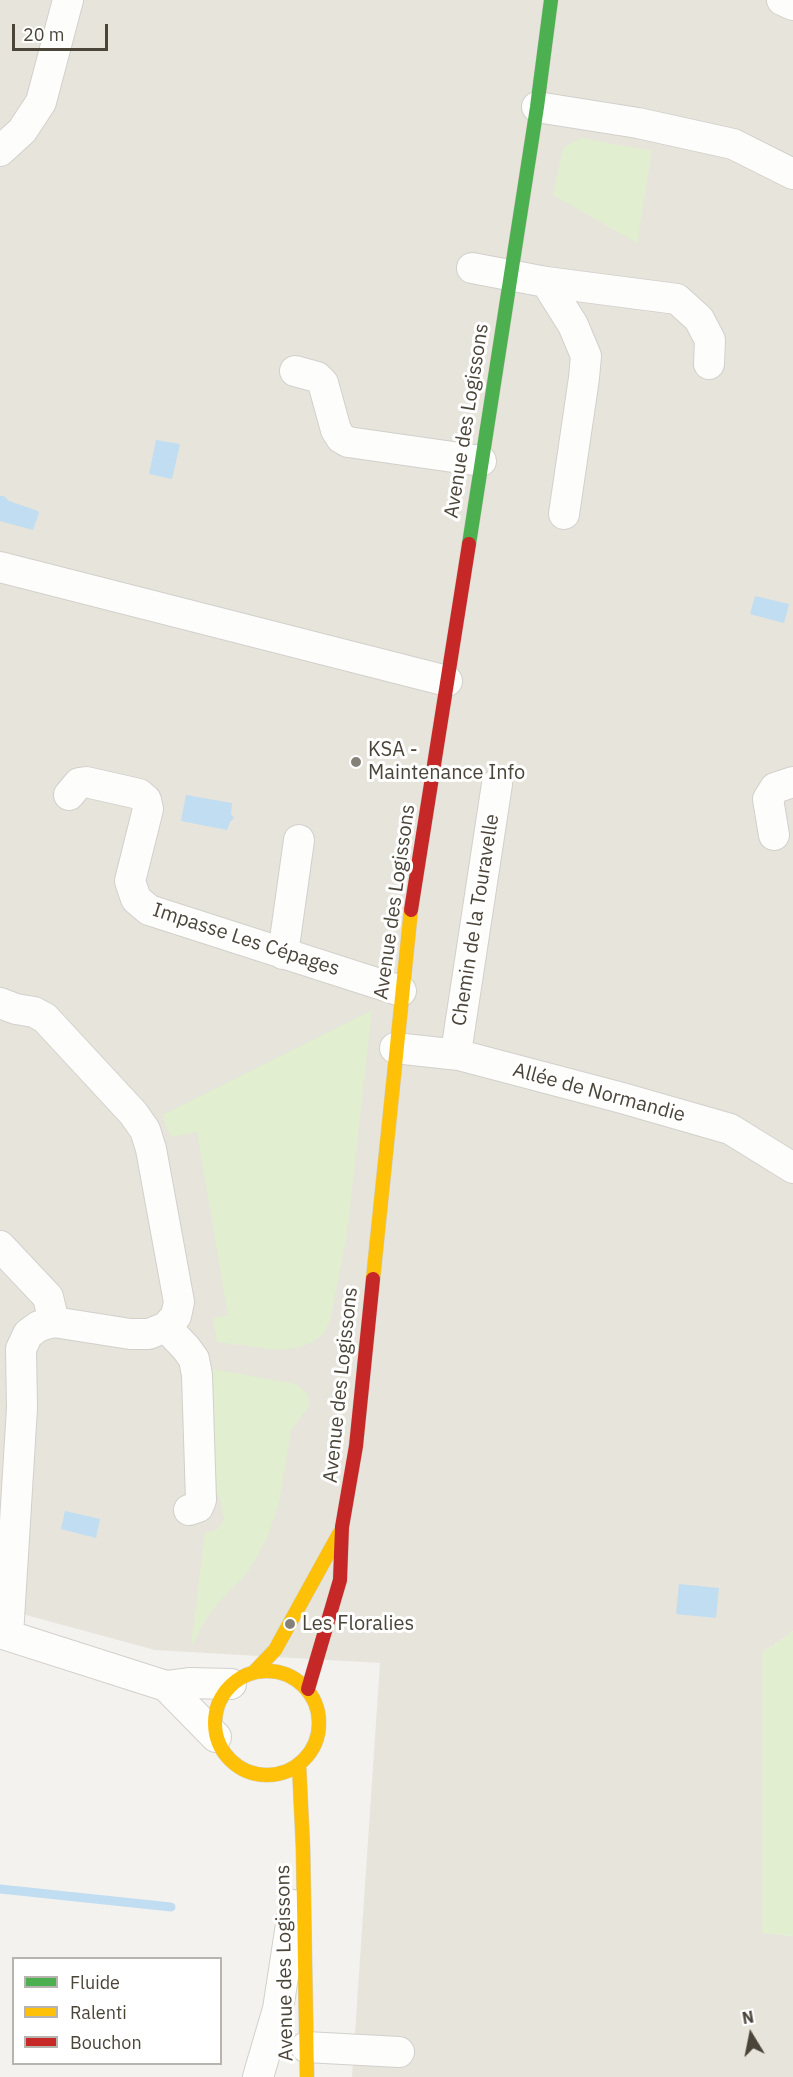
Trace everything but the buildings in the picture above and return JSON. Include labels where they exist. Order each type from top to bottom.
[{"type":"main road","name":"Avenue des Logissons","points":[[308,1689],[340,1580],[342,1527],[356,1446],[408,930],[537,107],[550,0]]},
{"type":"main road","name":"Avenue des Logissons","points":[[243,1678],[275,1650],[342,1527]]},
{"type":"main road","points":[[269,1670],[284,1672],[297,1679],[308,1689],[317,1704],[320,1720],[318,1737],[310,1753],[298,1765],[270,1781],[235,1765],[223,1752],[216,1737],[214,1722],[216,1708],[222,1695],[243,1678],[269,1670]]},
{"type":"main road","name":"Avenue des Logissons","points":[[298,1765],[303,1848],[307,2077]]},
{"type":"main road","name":"Avenue des Logissons","points":[[287,1817],[303,1848]]},
{"type":"street","points":[[0,151],[22,131],[41,102],[68,0]]},
{"type":"street","points":[[782,0],[793,5]]},
{"type":"street","points":[[537,107],[638,123],[733,144],[793,174]]},
{"type":"street","points":[[472,268],[546,282],[677,299],[699,319],[710,340],[709,364]]},
{"type":"street","points":[[546,282],[573,325],[586,356],[564,514]]},
{"type":"street","points":[[295,371],[317,377],[323,383],[336,430],[341,438],[348,442],[481,461]]},
{"type":"street","points":[[0,567],[447,681]]},
{"type":"street","name":"Impasse Les Cépages","points":[[69,795],[79,783],[86,782],[139,794],[146,800],[148,809],[130,881],[135,899],[148,910],[401,991]]},
{"type":"street","points":[[774,835],[768,799],[775,788],[793,782]]},
{"type":"street","name":"Chemin de la Touravelle","points":[[459,1055],[457,1046],[497,784]]},
{"type":"street","points":[[283,954],[299,840]]},
{"type":"street","points":[[0,1003],[34,1012],[45,1018],[133,1113],[145,1130],[152,1149],[179,1302],[176,1316],[166,1327],[149,1334],[130,1334],[54,1322],[39,1326],[28,1334],[21,1349],[22,1408],[4,1634],[166,1686],[243,1678]]},
{"type":"street","name":"Allée de Normandie","points":[[395,1048],[459,1055],[730,1129],[793,1168]]},
{"type":"street","points":[[0,1246],[48,1297],[54,1322]]},
{"type":"street","points":[[166,1327],[194,1359],[197,1375],[201,1500],[198,1507],[189,1510]]},
{"type":"street","points":[[166,1686],[216,1737]]},
{"type":"street","points":[[258,2077],[278,2009],[303,1848]]},
{"type":"street","points":[[306,2047],[399,2052]]},
{"type":"shaded area","points":[[0,0],[793,0],[793,1631],[762,1653],[763,1933],[793,1936],[793,2077],[352,2077],[380,1663],[155,1650],[0,1608]]},
{"type":"green space","points":[[581,138],[652,151],[637,243],[553,195],[563,148]]},
{"type":"green space","points":[[372,1010],[347,1235],[330,1321],[323,1334],[311,1343],[296,1348],[278,1350],[217,1342],[213,1318],[228,1315],[197,1132],[171,1137],[162,1115]]},
{"type":"green space","points":[[207,1368],[296,1384],[306,1392],[309,1402],[308,1408],[291,1430],[279,1504],[267,1538],[248,1572],[219,1602],[205,1621],[191,1647],[205,1533],[217,1530],[224,1520],[220,1499],[214,1491]]},
{"type":"green space","points":[[793,1631],[793,1936],[762,1933],[762,1653]]},
{"type":"water","points":[[156,440],[180,444],[172,479],[149,474]]},
{"type":"water","points":[[0,496],[38,511],[33,530],[0,521]]},
{"type":"water","points":[[755,596],[789,604],[784,623],[750,614]]},
{"type":"water","points":[[186,795],[232,803],[231,814],[234,818],[227,830],[181,821]]},
{"type":"water","points":[[65,1511],[100,1519],[96,1538],[61,1529]]},
{"type":"water","points":[[679,1584],[719,1588],[716,1618],[676,1614]]},
{"type":"waterway","points":[[0,1889],[171,1907]]},
{"type":"traffic: fast","points":[[469,544],[537,107],[551,0]]},
{"type":"traffic: slow","points":[[373,1279],[411,910]]},
{"type":"traffic: slow","points":[[254,1672],[275,1650],[339,1534]]},
{"type":"traffic: slow","points":[[267,1671],[287,1675],[304,1686],[315,1703],[319,1723],[315,1743],[304,1760],[287,1771],[267,1775],[247,1771],[230,1760],[219,1743],[215,1723],[219,1703],[230,1686],[247,1675],[267,1671]]},
{"type":"traffic: slow","points":[[299,1765],[303,1848],[307,2077]]},
{"type":"traffic: jam","points":[[411,910],[469,544]]},
{"type":"traffic: jam","points":[[308,1689],[340,1580],[342,1527],[356,1446],[373,1279]]},
{"type":"place","name":"KSA - Maintenance Info","points":[[356,762]]},
{"type":"place","name":"Les Floralies","points":[[290,1624]]}]
